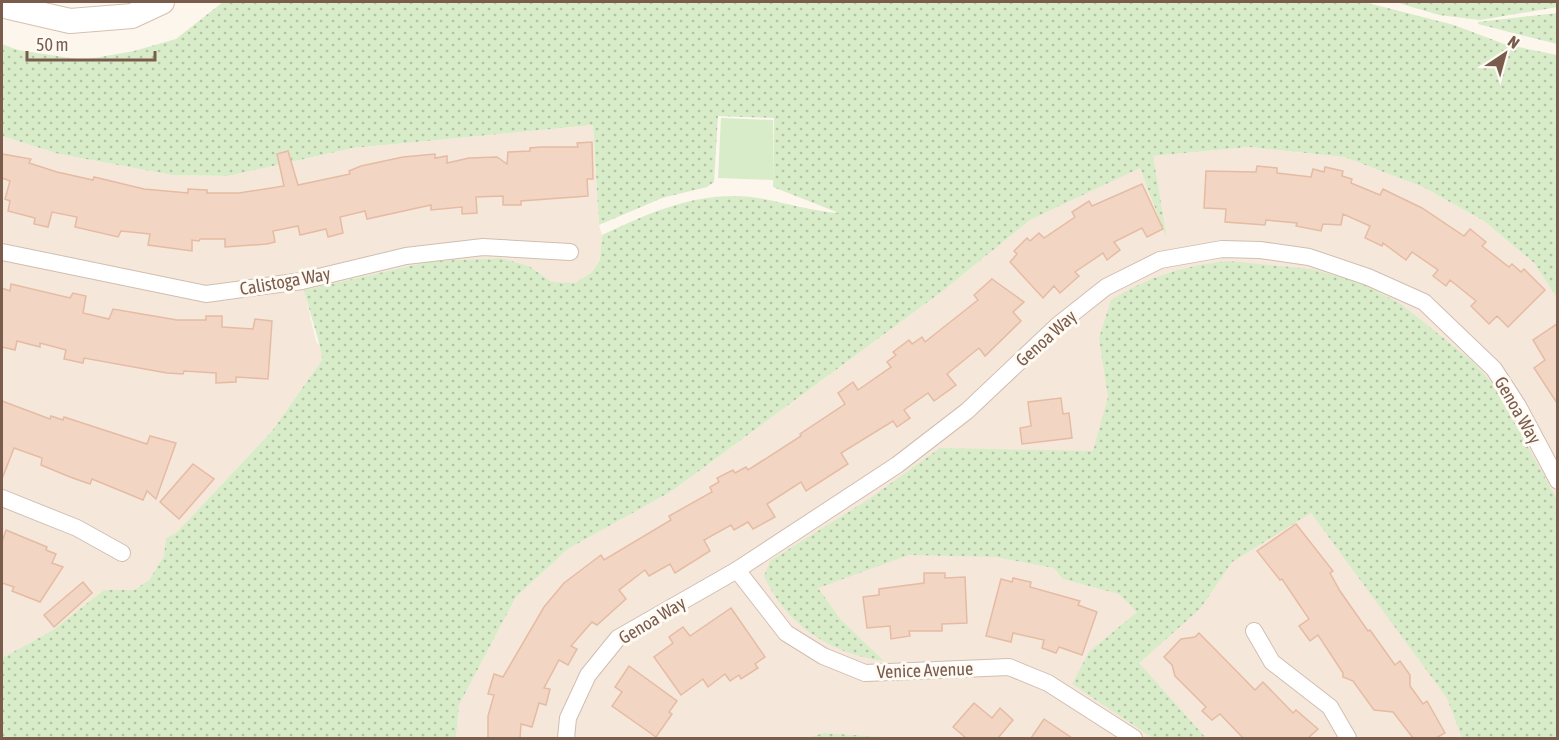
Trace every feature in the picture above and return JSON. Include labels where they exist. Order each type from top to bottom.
[{"type":"street","points":[[2,2],[9,8],[70,21],[132,16],[162,2]]},
{"type":"street","name":"Calistoga Way","points":[[2,252],[206,294],[302,281],[406,256],[472,248],[570,252]]},
{"type":"street","name":"Genoa Way","points":[[566,738],[568,718],[588,675],[618,638],[737,570],[897,465],[968,411],[1058,325],[1106,287],[1160,260],[1222,249],[1260,250],[1309,257],[1368,277],[1424,302],[1471,344],[1494,369],[1518,406],[1557,481]]},
{"type":"street","points":[[2,498],[77,528],[122,553]]},
{"type":"street","name":"Venice Avenue","points":[[737,570],[786,633],[823,656],[865,673],[1009,667],[1048,683],[1134,738]]},
{"type":"street","points":[[1254,631],[1272,662],[1330,706],[1348,738]]},
{"type":"shaded area","points":[[593,125],[599,225],[602,235],[600,258],[592,272],[575,283],[560,283],[552,282],[529,266],[501,258],[432,261],[304,290],[316,341],[323,352],[322,360],[272,431],[176,533],[167,538],[164,556],[149,580],[134,590],[104,590],[53,630],[2,658],[2,136],[59,154],[172,175],[228,176],[353,148]]},
{"type":"shaded area","points":[[1249,147],[1344,157],[1423,187],[1484,221],[1534,263],[1557,298],[1557,738],[883,738],[824,733],[807,738],[456,738],[459,705],[516,597],[568,549],[672,491],[944,290],[1030,220],[1141,167],[1166,235],[1152,156]]},
{"type":"green space","points":[[223,2],[1364,2],[1454,25],[1504,44],[1557,55],[1557,298],[1534,263],[1484,221],[1423,187],[1344,157],[1249,147],[1153,156],[1167,239],[1140,168],[1030,220],[944,290],[672,491],[568,549],[516,597],[459,705],[456,738],[2,738],[2,658],[53,630],[104,590],[134,590],[149,580],[164,556],[166,538],[176,533],[272,431],[322,360],[304,290],[432,261],[501,258],[529,266],[552,282],[575,283],[592,272],[600,259],[602,235],[666,208],[699,199],[747,197],[839,213],[773,187],[774,118],[718,116],[714,182],[707,187],[662,198],[599,225],[593,125],[353,148],[228,176],[172,175],[59,154],[2,136],[2,44],[18,50],[83,60],[134,51],[176,39]]},
{"type":"green space","points":[[1395,2],[1557,2],[1558,7],[1480,20],[1439,15]]},
{"type":"green space","points":[[1557,13],[1557,44],[1478,24],[1478,22]]},
{"type":"green space","points":[[721,118],[773,120],[773,180],[718,178]]},
{"type":"green space","points":[[1229,261],[1311,269],[1361,283],[1401,304],[1472,361],[1493,384],[1557,499],[1557,738],[1462,738],[1447,698],[1311,513],[1232,562],[1200,609],[1139,663],[1206,738],[1153,738],[1072,684],[1089,652],[1137,612],[1119,594],[1063,579],[1054,568],[996,557],[909,555],[818,588],[841,620],[884,661],[846,652],[812,634],[798,623],[773,593],[764,576],[770,561],[869,499],[940,448],[1093,451],[1108,397],[1099,338],[1111,300],[1168,273]]},
{"type":"green space","points":[[824,733],[882,737],[883,738],[807,738]]},
{"type":"building","points":[[592,142],[593,179],[587,179],[588,196],[521,201],[521,205],[503,205],[503,196],[476,197],[477,213],[462,214],[462,207],[431,210],[431,205],[367,219],[365,211],[340,217],[343,233],[328,237],[326,229],[300,235],[298,226],[273,231],[275,242],[267,244],[225,247],[225,239],[192,240],[192,251],[148,245],[150,234],[121,231],[118,237],[75,227],[77,217],[52,212],[48,227],[34,224],[35,218],[8,211],[10,201],[5,199],[10,181],[2,178],[2,154],[31,159],[29,163],[57,172],[93,180],[94,177],[144,189],[188,193],[188,189],[207,190],[207,193],[239,193],[284,186],[277,154],[288,151],[298,185],[350,174],[349,171],[361,166],[403,157],[435,154],[435,158],[447,156],[447,163],[469,158],[497,157],[507,164],[508,152],[530,151],[530,148],[540,147],[578,147],[577,143]]},
{"type":"building","points":[[1257,166],[1277,168],[1277,173],[1311,177],[1313,169],[1324,172],[1325,167],[1343,171],[1342,176],[1352,179],[1351,183],[1380,195],[1383,189],[1422,208],[1464,236],[1470,229],[1486,242],[1482,246],[1509,267],[1512,264],[1521,272],[1524,269],[1545,290],[1508,327],[1497,316],[1489,324],[1471,306],[1476,301],[1450,280],[1446,286],[1433,276],[1438,270],[1412,252],[1406,260],[1383,243],[1382,246],[1365,238],[1370,226],[1343,214],[1341,225],[1323,224],[1321,231],[1296,226],[1297,223],[1266,220],[1265,225],[1225,222],[1226,209],[1204,208],[1206,171],[1256,172]]},
{"type":"building","points":[[1142,184],[1163,229],[1147,237],[1142,228],[1114,242],[1120,250],[1107,260],[1103,253],[1075,272],[1079,276],[1060,293],[1054,286],[1043,298],[1010,262],[1017,254],[1014,251],[1027,238],[1030,241],[1039,233],[1044,238],[1075,217],[1072,212],[1089,201],[1092,206]]},
{"type":"building","points":[[992,279],[1024,302],[1013,312],[1021,321],[985,356],[979,348],[947,374],[956,385],[934,401],[928,393],[904,410],[910,418],[897,427],[893,421],[841,453],[848,464],[806,491],[801,482],[767,504],[775,517],[753,529],[748,522],[734,530],[731,525],[704,540],[710,551],[675,573],[670,564],[649,576],[645,570],[619,590],[626,599],[597,625],[592,622],[571,646],[577,649],[568,665],[559,660],[544,688],[550,689],[546,705],[539,703],[532,727],[521,724],[520,738],[488,738],[488,716],[494,695],[488,694],[494,674],[503,677],[544,607],[564,583],[601,555],[604,560],[671,520],[669,516],[712,492],[710,487],[719,482],[717,478],[733,470],[735,473],[746,467],[748,470],[801,436],[800,434],[845,404],[838,393],[853,382],[858,390],[891,367],[887,362],[896,355],[893,352],[909,340],[912,344],[922,337],[925,342],[978,300],[974,295]]},
{"type":"building","points":[[11,284],[70,298],[73,293],[86,296],[83,313],[109,319],[113,309],[177,320],[206,320],[206,316],[222,316],[222,327],[253,329],[255,319],[272,321],[268,379],[236,377],[236,382],[216,383],[216,373],[184,371],[183,374],[167,373],[84,358],[83,363],[64,359],[66,350],[40,343],[40,347],[17,341],[15,350],[2,347],[2,288],[10,291]]},
{"type":"building","points":[[1557,324],[1557,403],[1534,368],[1545,360],[1533,340]]},
{"type":"building","points":[[1061,398],[1063,414],[1069,413],[1072,438],[1022,444],[1020,428],[1031,426],[1028,402]]},
{"type":"building","points":[[2,401],[50,419],[51,416],[63,420],[64,417],[147,444],[150,436],[176,443],[156,499],[147,491],[143,500],[92,479],[90,484],[70,477],[41,465],[42,458],[14,448],[2,479]]},
{"type":"building","points":[[193,464],[214,479],[179,519],[160,502]]},
{"type":"building","points":[[1296,524],[1333,571],[1330,573],[1340,591],[1368,631],[1370,630],[1395,665],[1400,661],[1410,675],[1410,686],[1423,704],[1427,701],[1445,733],[1436,738],[1413,738],[1393,712],[1374,710],[1353,681],[1343,677],[1343,673],[1318,635],[1310,641],[1299,626],[1309,619],[1282,579],[1280,580],[1257,551]]},
{"type":"building","points":[[6,530],[47,547],[46,550],[56,554],[52,563],[63,567],[40,602],[12,591],[14,587],[2,583],[2,542]]},
{"type":"building","points":[[924,573],[945,573],[945,578],[965,577],[967,623],[942,624],[942,631],[909,631],[910,636],[891,639],[890,626],[867,628],[863,597],[879,595],[879,589],[924,583]]},
{"type":"building","points":[[1013,578],[1031,582],[1030,587],[1080,601],[1078,605],[1097,612],[1082,655],[1059,647],[1056,653],[1042,648],[1044,640],[1013,633],[1011,642],[986,636],[1001,579],[1012,582]]},
{"type":"building","points":[[83,582],[92,593],[54,627],[44,615]]},
{"type":"building","points":[[731,608],[765,657],[755,664],[758,668],[741,679],[739,675],[730,681],[725,674],[708,687],[703,679],[681,695],[654,657],[673,643],[669,637],[683,627],[690,636]]},
{"type":"building","points":[[1199,633],[1255,690],[1263,682],[1293,713],[1296,710],[1318,729],[1308,738],[1243,738],[1220,714],[1212,720],[1202,711],[1206,707],[1175,676],[1172,665],[1164,657],[1181,639],[1195,637]]},
{"type":"building","points":[[629,666],[677,701],[669,712],[672,714],[656,737],[612,706],[622,692],[615,687]]},
{"type":"building","points":[[974,703],[992,718],[1000,708],[1013,720],[998,738],[966,738],[953,727]]},
{"type":"building","points":[[1044,719],[1072,738],[1031,738]]}]
